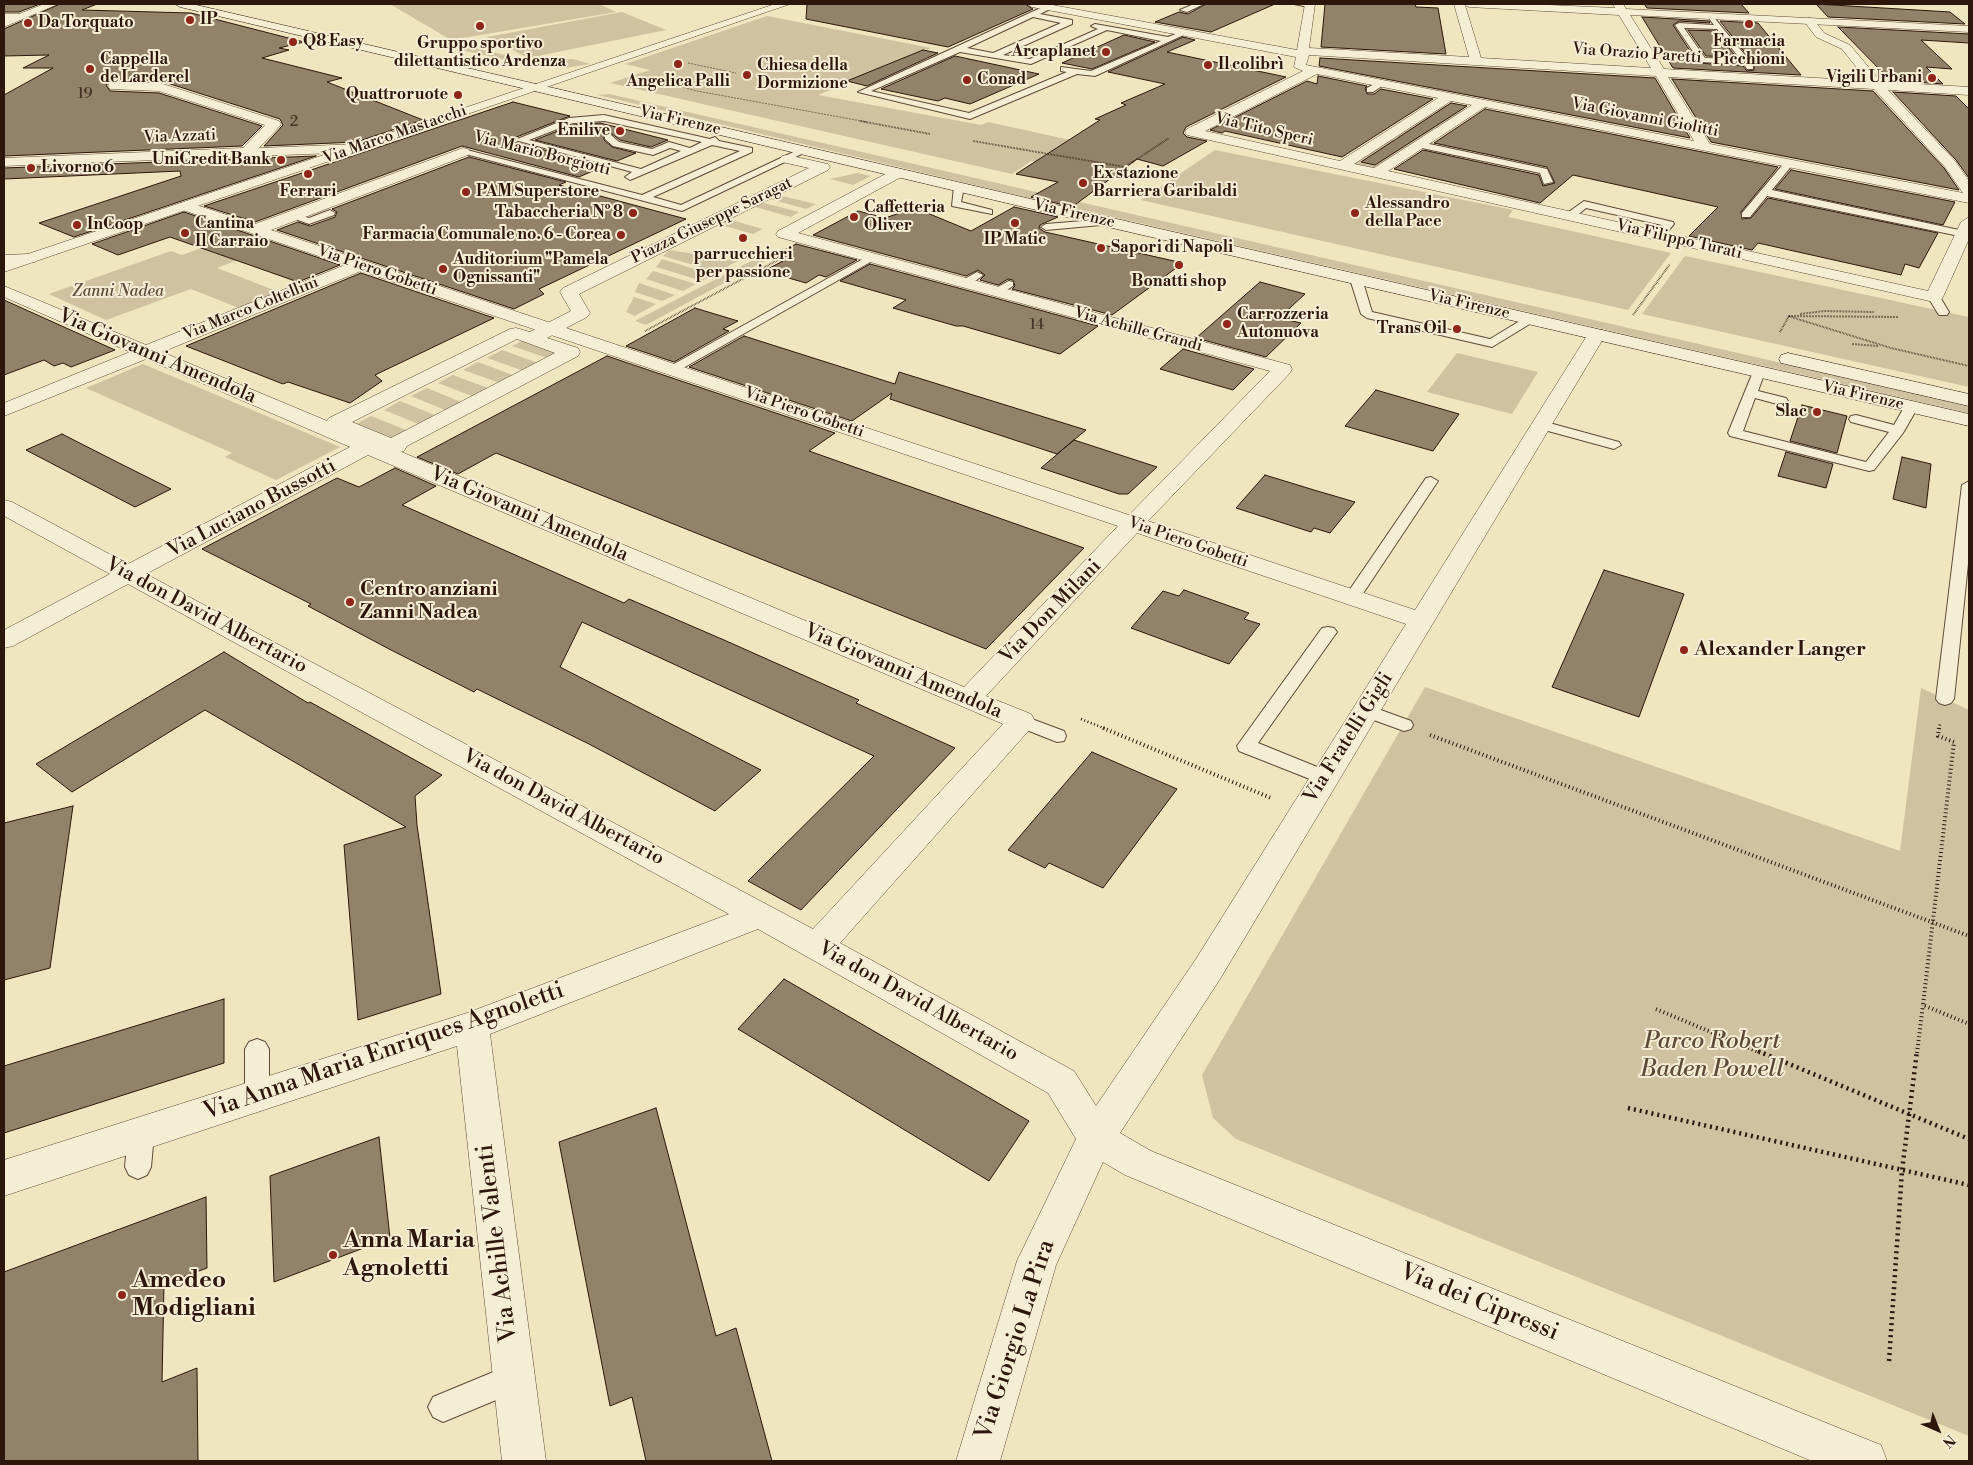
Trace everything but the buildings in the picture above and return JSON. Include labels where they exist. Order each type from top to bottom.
[{"type":"street","points":[[4,24],[52,4]]},
{"type":"street","name":"Via Firenze","points":[[180,4],[538,80],[608,112],[731,133],[1108,222],[1969,420]]},
{"type":"street","points":[[231,4],[250,8]]},
{"type":"street","name":"Via Marco Mastacchi","points":[[4,267],[358,148],[538,80],[563,79],[785,4]]},
{"type":"street","points":[[1305,4],[1303,53],[1300,68],[1313,71]]},
{"type":"street","points":[[1459,4],[1476,61]]},
{"type":"street","points":[[1469,4],[1559,11],[1620,8],[1809,22],[1969,29]]},
{"type":"street","name":"Via Orazio Paretti","points":[[1032,9],[1050,7],[1109,24],[1186,32],[1303,53],[1586,66],[1969,91]]},
{"type":"street","points":[[1620,8],[1705,147]]},
{"type":"street","points":[[1798,10],[1820,35],[1846,47],[1877,85],[1950,164],[1969,191]]},
{"type":"street","points":[[4,16],[20,17]]},
{"type":"street","name":"Via Giovanni Giolitti","points":[[1313,71],[1376,87],[1448,97],[1969,199]]},
{"type":"street","name":"Via Tito Speri","points":[[1313,71],[1192,132],[1343,165]]},
{"type":"street","name":"Via Firenze","points":[[563,79],[873,151]]},
{"type":"street","points":[[114,86],[160,87],[274,124],[247,152]]},
{"type":"street","points":[[1343,165],[1448,97]]},
{"type":"street","points":[[1376,172],[1482,104]]},
{"type":"street","name":"Via Azzati","points":[[4,162],[358,148]]},
{"type":"street","name":"Via Mario Borgiotti","points":[[255,230],[463,157]]},
{"type":"street","name":"Piazza Giuseppe Saragat","points":[[550,329],[581,313],[568,292],[822,167],[787,159]]},
{"type":"street","points":[[1950,164],[1969,165]]},
{"type":"street","name":"Via Filippo Turati","points":[[1343,165],[1934,297]]},
{"type":"street","name":"Via Achille Grandi","points":[[898,173],[784,234],[870,258],[971,279],[1169,334],[1283,369],[1132,524]]},
{"type":"street","name":"Via Firenze","points":[[1031,188],[1117,208]]},
{"type":"street","name":"Via Piero Gobetti","points":[[185,206],[1422,622]]},
{"type":"street","points":[[1934,297],[1966,228]]},
{"type":"street","points":[[4,260],[29,259]]},
{"type":"street","name":"Via Marco Coltellini","points":[[4,410],[144,353],[264,301],[360,265]]},
{"type":"street","name":"Via Giovanni Amendola","points":[[4,290],[144,353],[1021,721]]},
{"type":"street","points":[[532,338],[571,352],[394,446],[336,422],[516,333],[532,338],[550,329]]},
{"type":"street","name":"Via Fratelli Gigli","points":[[1096,1138],[1208,969],[1422,622],[1596,334]]},
{"type":"street","name":"Via Firenze","points":[[1771,355],[1969,400]]},
{"type":"street","name":"Via Luciano Bussotti","points":[[4,640],[367,447]]},
{"type":"street","name":"Via don David Albertario","points":[[4,507],[817,946],[1061,1082],[1096,1138]]},
{"type":"street","name":"Via Don Milani","points":[[968,699],[1132,524]]},
{"type":"street","points":[[817,946],[1021,721]]},
{"type":"street","name":"Via Anna Maria Enriques Agnoletti","points":[[4,1178],[139,1151],[257,1096],[472,1026],[760,915]]},
{"type":"street","name":"Via Achille Valenti","points":[[472,1026],[524,1461]]},
{"type":"street","name":"Via Giorgio La Pira","points":[[978,1461],[1037,1261],[1096,1138]]},
{"type":"street","name":"Via dei Cipressi","points":[[1096,1138],[1138,1163],[1865,1461]]},
{"type":"lane","points":[[1184,10],[1200,4]]},
{"type":"lane","points":[[1076,71],[970,116],[862,92],[959,49],[1032,9],[1069,22],[1078,23]]},
{"type":"lane","points":[[1711,16],[1719,27],[1724,38],[1733,50],[1748,65],[1703,60],[1699,48],[1679,25],[1719,27]]},
{"type":"lane","points":[[993,56],[1069,22]]},
{"type":"lane","points":[[1097,27],[1109,24]]},
{"type":"lane","points":[[1031,62],[1109,24]]},
{"type":"lane","points":[[1088,25],[1097,27],[1109,24],[1170,40]]},
{"type":"lane","points":[[1058,68],[1092,74],[1186,32]]},
{"type":"lane","points":[[959,49],[1049,66]]},
{"type":"lane","points":[[642,172],[520,140],[572,120],[608,112],[689,137],[748,150],[644,198]]},
{"type":"lane","points":[[604,188],[731,133]]},
{"type":"lane","points":[[608,137],[616,144],[653,152],[689,137]]},
{"type":"lane","points":[[1420,144],[1544,171],[1548,182]]},
{"type":"lane","points":[[669,145],[692,151]]},
{"type":"lane","points":[[787,159],[805,150]]},
{"type":"lane","name":"Via Mario Borgiotti","points":[[463,157],[480,156],[682,208],[787,159]]},
{"type":"lane","points":[[1746,215],[1788,164]]},
{"type":"lane","points":[[959,187],[956,204],[988,212]]},
{"type":"lane","points":[[1765,192],[1966,228]]},
{"type":"lane","points":[[292,216],[308,221],[330,213]]},
{"type":"lane","points":[[1046,227],[1108,222]]},
{"type":"lane","points":[[671,369],[870,258]]},
{"type":"lane","points":[[1356,279],[1367,314],[1482,341],[1492,343],[1532,319]]},
{"type":"lane","points":[[1934,297],[1943,312]]},
{"type":"lane","points":[[1759,372],[1734,432],[1869,467],[1898,430],[1911,407]]},
{"type":"lane","points":[[1751,393],[1781,401]]},
{"type":"lane","points":[[1856,419],[1898,430]]},
{"type":"lane","points":[[1542,425],[1614,445]]},
{"type":"lane","points":[[1352,598],[1431,481]]},
{"type":"lane","points":[[1945,699],[1969,485]]},
{"type":"lane","points":[[1325,778],[1246,746],[1328,632]]},
{"type":"lane","points":[[1366,711],[1404,725]]},
{"type":"lane","name":"Via Giovanni Amendola","points":[[1021,721],[1057,736]]},
{"type":"lane","points":[[256,1049],[257,1096]]},
{"type":"lane","points":[[443,1407],[515,1378]]},
{"type":"path","points":[[1633,315],[1687,242]]},
{"type":"path","points":[[650,326],[653,327],[784,258]]},
{"type":"path","points":[[1788,316],[1824,311],[1900,313]]},
{"type":"path","points":[[1788,316],[1900,317]]},
{"type":"path","points":[[1778,337],[1788,316]]},
{"type":"path","points":[[1788,316],[1891,348],[1969,366]]},
{"type":"path","points":[[1889,1361],[1902,1171],[1954,742],[1938,736],[1945,699]]},
{"type":"path","points":[[1057,736],[1075,716],[1304,812]]},
{"type":"path","points":[[1404,725],[1969,936]]},
{"type":"path","points":[[1923,1006],[1969,1024]]},
{"type":"path","points":[[1656,1009],[1969,1139]]},
{"type":"path","points":[[1628,1108],[1969,1185]]},
{"type":"green space","name":"Gruppo sportivo dilettantistico Ardenza","points":[[390,4],[599,4],[616,12],[451,40]]},
{"type":"green space","points":[[622,12],[666,30],[528,58],[487,37]]},
{"type":"green space","points":[[767,16],[931,48],[818,95],[981,125],[988,122],[1139,155],[1110,175],[1031,161],[1012,174],[610,83],[650,70],[625,64]]},
{"type":"green space","points":[[451,43],[533,61],[573,59],[590,64],[566,68],[540,67],[442,46]]},
{"type":"green space","points":[[609,94],[1969,406],[1969,413],[987,188],[598,95]]},
{"type":"green space","points":[[1438,105],[1455,106],[1466,110],[1389,165],[1365,170],[1345,161],[1356,155],[1355,150],[1359,148],[1368,147],[1384,139],[1396,140],[1400,133]]},
{"type":"green space","name":"Alessandro della Pace","points":[[1215,150],[1513,210],[1508,217],[1671,253],[1628,310],[1141,200]]},
{"type":"green space","points":[[857,173],[871,176],[853,185],[830,179]]},
{"type":"green space","points":[[778,195],[816,204],[806,209],[766,198]]},
{"type":"green space","points":[[760,202],[799,212],[791,217],[748,205]]},
{"type":"green space","points":[[724,218],[763,229],[753,234],[714,223]]},
{"type":"green space","name":"Zanni Nadea","points":[[230,238],[263,250],[217,268],[279,292],[239,308],[191,289],[106,320],[49,294],[171,251],[182,255]]},
{"type":"green space","points":[[669,250],[738,261],[717,272],[663,256]]},
{"type":"green space","points":[[1685,256],[1969,317],[1969,387],[1642,314]]},
{"type":"green space","points":[[662,259],[714,275],[702,281],[656,267]]},
{"type":"green space","points":[[753,260],[765,261],[646,325],[635,321]]},
{"type":"green space","points":[[653,271],[696,284],[683,291],[646,279]]},
{"type":"green space","points":[[639,283],[675,295],[662,301],[635,292]]},
{"type":"green space","points":[[634,297],[656,304],[635,316],[626,312]]},
{"type":"green space","points":[[526,339],[564,352],[550,359],[512,346]]},
{"type":"green space","points":[[502,350],[541,364],[527,372],[487,358]]},
{"type":"green space","points":[[1457,353],[1538,372],[1512,414],[1427,392]]},
{"type":"green space","points":[[478,362],[518,377],[503,384],[463,370]]},
{"type":"green space","points":[[143,364],[340,447],[276,480],[225,457],[232,453],[86,388]]},
{"type":"green space","points":[[453,375],[493,390],[477,398],[438,383]]},
{"type":"green space","points":[[427,388],[466,404],[450,412],[411,396]]},
{"type":"green space","points":[[400,401],[440,417],[423,426],[384,410]]},
{"type":"green space","points":[[371,416],[411,432],[394,442],[354,425]]},
{"type":"green space","name":"Parco Robert Baden Powell","points":[[1425,687],[1900,851],[1921,688],[1969,710],[1969,1436],[1236,1139],[1213,1118],[1202,1075]]},
{"type":"place","name":"IP","points":[[190,20]]},
{"type":"place","name":"Da Torquato","points":[[28,23]]},
{"type":"place","name":"Farmacia Picchioni","points":[[1749,24]]},
{"type":"place","name":"Gruppo sportivo dilettantistico Ardenza","points":[[480,26]]},
{"type":"place","name":"Q8 Easy","points":[[293,42]]},
{"type":"place","name":"Arcaplanet","points":[[1106,52]]},
{"type":"place","name":"Angelica Palli","points":[[678,64]]},
{"type":"place","name":"Il colibrì","points":[[1208,65]]},
{"type":"place","name":"Cappella de Larderel","points":[[90,69]]},
{"type":"place","name":"Chiesa della Dormizione","points":[[747,75]]},
{"type":"place","name":"Vigili Urbani","points":[[1932,78]]},
{"type":"place","name":"Conad","points":[[967,80]]},
{"type":"place","name":"Quattroruote","points":[[458,95]]},
{"type":"place","name":"Enilive","points":[[620,131]]},
{"type":"place","name":"UniCredit Bank","points":[[281,160]]},
{"type":"place","name":"Livorno 6","points":[[31,168]]},
{"type":"place","name":"Ferrari","points":[[308,174]]},
{"type":"place","name":"Ex stazione Barriera Garibaldi","points":[[1083,183]]},
{"type":"place","name":"PAM Superstore","points":[[466,192]]},
{"type":"place","name":"Tabaccheria № 8","points":[[633,213]]},
{"type":"place","name":"Alessandro della Pace","points":[[1355,213]]},
{"type":"place","name":"Caffetteria Oliver","points":[[854,217]]},
{"type":"place","name":"IP Matic","points":[[1015,223]]},
{"type":"place","name":"InCoop","points":[[77,225]]},
{"type":"place","name":"Cantina Il Carraio","points":[[185,233]]},
{"type":"place","name":"Farmacia Comunale no. 6 - Corea","points":[[621,235]]},
{"type":"place","name":"parrucchieri per passione","points":[[743,238]]},
{"type":"place","name":"Sapori di Napoli","points":[[1101,248]]},
{"type":"place","name":"Bonatti shop","points":[[1179,265]]},
{"type":"place","name":"Auditorium \"Pamela Ognissanti\"","points":[[443,269]]},
{"type":"place","name":"Carrozzeria Autonuova","points":[[1227,324]]},
{"type":"place","name":"Trans Oil","points":[[1457,329]]},
{"type":"place","name":"Slac","points":[[1817,412]]},
{"type":"place","name":"Centro anziani Zanni Nadea","points":[[350,602]]},
{"type":"place","name":"Alexander Langer","points":[[1684,650]]},
{"type":"place","name":"Anna Maria Agnoletti","points":[[333,1255]]},
{"type":"place","name":"Amedeo Modigliani","points":[[122,1295]]}]
